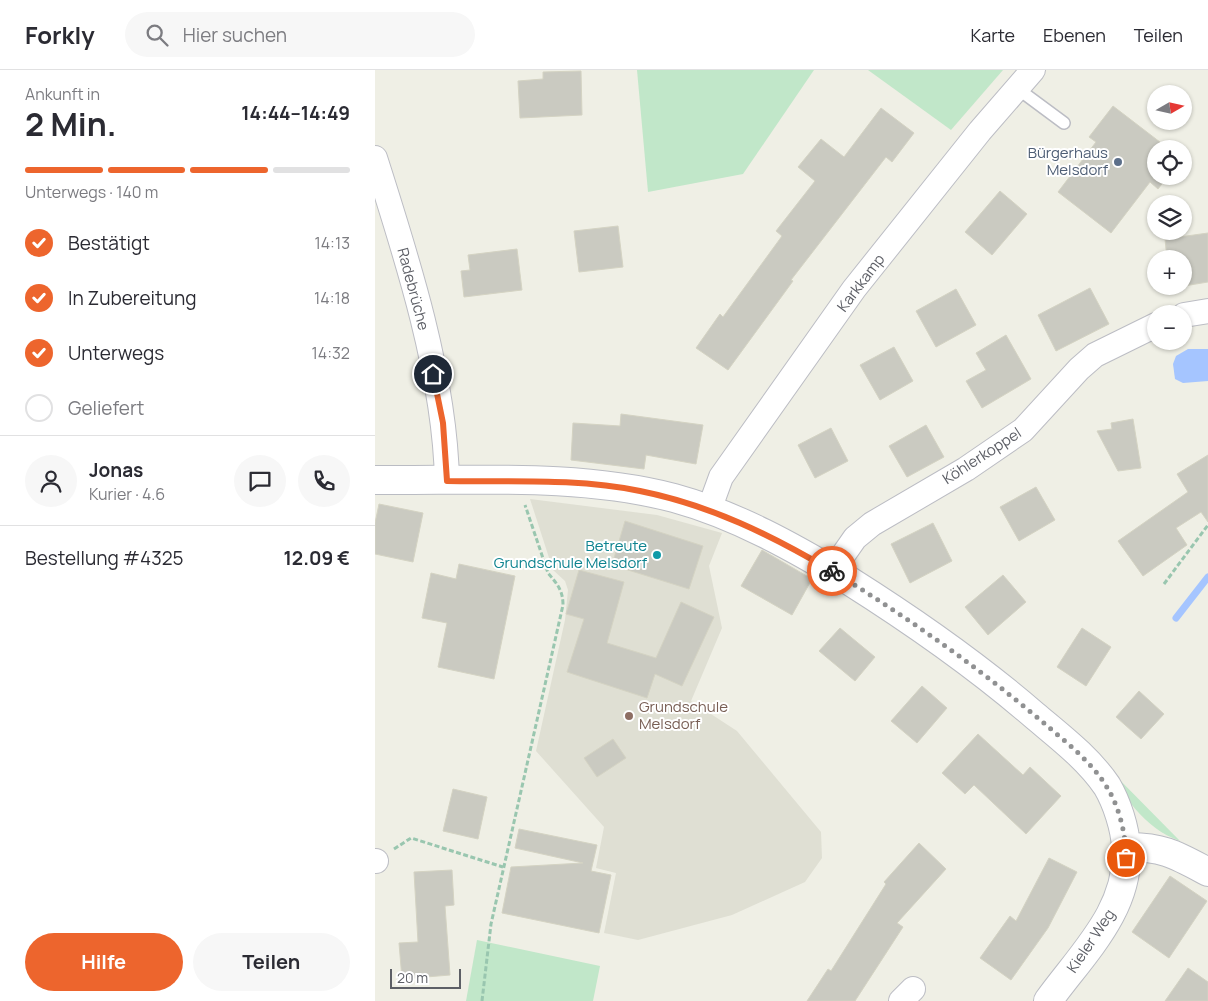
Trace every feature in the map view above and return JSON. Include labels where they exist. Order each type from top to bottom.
[{"type":"street","name":"Karkkamp","points":[[709,510],[721,477],[854,289],[981,131],[1033,70]]},
{"type":"street","name":"Radebrüche","points":[[375,158],[417,299],[442,412],[447,481]]},
{"type":"street","points":[[1192,314],[1208,311]]},
{"type":"street","name":"Köhlerkoppel","points":[[832,571],[855,538],[872,524],[966,469],[1023,430],[1079,369],[1095,355],[1147,329]]},
{"type":"street","name":"Kieler Weg","points":[[375,480],[523,482],[638,490],[676,499],[741,522],[783,542],[888,606],[979,669],[1073,749],[1108,789],[1119,816],[1126,847],[1126,869],[1115,905],[1106,924],[1048,1001]]},
{"type":"street","points":[[1126,847],[1149,846],[1176,855],[1208,872]]},
{"type":"lane","points":[[1018,89],[1064,122]]},
{"type":"path","points":[[482,1001],[491,924],[563,605],[561,589],[556,579],[548,573],[523,500],[523,482]]},
{"type":"path","points":[[1164,584],[1208,525]]},
{"type":"path","points":[[375,861],[411,838],[503,867]]},
{"type":"shaded area","name":"Grundschule Melsdorf","points":[[530,499],[657,515],[722,533],[709,566],[722,628],[691,701],[737,731],[821,832],[822,858],[805,882],[732,915],[638,940],[604,933],[616,873],[596,868],[604,827],[536,751],[565,620],[568,590],[565,581],[553,570]]},
{"type":"green space","points":[[637,70],[814,70],[743,174],[648,192]]},
{"type":"green space","points":[[868,70],[1003,70],[951,130]]},
{"type":"green space","points":[[1104,764],[1180,841],[1155,828],[1145,819],[1127,799]]},
{"type":"green space","points":[[477,940],[600,966],[593,1001],[466,1001]]},
{"type":"water","points":[[1208,349],[1208,381],[1183,383],[1175,379],[1173,364],[1176,356],[1186,350]]},
{"type":"building","points":[[581,71],[582,115],[520,118],[518,81],[543,79],[543,72]]},
{"type":"building","name":"Bürgerhaus Melsdorf","points":[[1113,106],[1157,140],[1147,140],[1148,185],[1111,233],[1058,192],[1096,142],[1089,137]]},
{"type":"building","points":[[881,108],[914,133],[892,162],[886,157],[791,280],[793,281],[728,370],[696,348],[720,314],[723,317],[782,236],[776,231],[815,181],[798,167],[821,139],[844,157]]},
{"type":"building","points":[[1000,191],[1027,214],[992,255],[965,232]]},
{"type":"building","points":[[618,226],[623,267],[579,272],[574,231]]},
{"type":"building","points":[[1208,233],[1208,282],[1192,285],[1192,250],[1166,250],[1165,240],[1192,240],[1192,235]]},
{"type":"building","points":[[517,249],[522,290],[464,297],[461,271],[470,270],[468,255]]},
{"type":"building","points":[[1090,288],[1109,324],[1056,351],[1038,315]]},
{"type":"building","points":[[956,289],[976,325],[936,347],[916,311]]},
{"type":"building","points":[[1006,335],[1031,379],[982,408],[966,381],[986,370],[976,353]]},
{"type":"building","points":[[894,347],[913,381],[880,400],[860,365]]},
{"type":"building","points":[[621,414],[703,425],[696,464],[646,455],[644,469],[571,460],[573,423],[620,426]]},
{"type":"building","points":[[1133,419],[1141,468],[1118,471],[1097,431],[1112,429],[1111,423]]},
{"type":"building","points":[[926,425],[944,457],[907,477],[889,446]]},
{"type":"building","points":[[831,428],[848,461],[815,478],[798,445]]},
{"type":"building","points":[[1208,455],[1208,522],[1201,512],[1176,528],[1187,545],[1143,576],[1118,541],[1188,492],[1177,474]]},
{"type":"building","points":[[1036,487],[1055,520],[1019,541],[1000,507]]},
{"type":"building","points":[[379,504],[423,513],[413,562],[375,554],[375,523]]},
{"type":"building","name":"Betreute Grundschule Melsdorf","points":[[625,521],[703,546],[689,589],[612,565]]},
{"type":"building","points":[[933,523],[952,561],[910,583],[891,544]]},
{"type":"building","points":[[762,550],[812,579],[792,615],[741,586]]},
{"type":"building","points":[[459,564],[515,576],[494,679],[438,667],[447,623],[422,618],[431,573],[456,579]]},
{"type":"building","points":[[579,570],[624,582],[607,643],[656,658],[681,602],[714,617],[682,686],[655,674],[647,698],[567,672],[584,619],[566,614]]},
{"type":"building","points":[[1003,575],[1026,602],[988,635],[965,607]]},
{"type":"building","points":[[840,628],[875,657],[855,681],[819,651]]},
{"type":"building","points":[[1082,628],[1111,647],[1086,686],[1057,667]]},
{"type":"building","points":[[922,686],[947,708],[917,743],[891,721]]},
{"type":"building","points":[[1139,691],[1164,714],[1141,739],[1116,717]]},
{"type":"building","points":[[978,734],[1023,775],[1030,767],[1061,796],[1026,834],[974,785],[965,794],[942,773]]},
{"type":"building","points":[[613,739],[626,758],[597,777],[584,758]]},
{"type":"building","points":[[453,789],[487,797],[478,839],[443,831]]},
{"type":"building","points":[[519,829],[597,845],[591,871],[611,875],[599,933],[502,913],[511,867],[583,863],[515,848]]},
{"type":"building","points":[[919,843],[946,869],[897,923],[903,927],[855,1001],[807,1001],[828,969],[831,971],[886,884],[884,882]]},
{"type":"building","points":[[1049,858],[1077,872],[1048,928],[1011,980],[980,958],[1010,916],[1016,921]]},
{"type":"building","points":[[452,870],[454,905],[445,906],[450,975],[402,979],[399,943],[418,942],[414,872]]},
{"type":"building","points":[[1170,876],[1207,901],[1169,958],[1132,932]]},
{"type":"building","points":[[1188,968],[1208,982],[1208,1001],[1165,1001]]},
{"type":"waterway","points":[[1176,618],[1208,577]]},
{"type":"way so far","points":[[832,571],[888,606],[979,669],[1083,758],[1098,775],[1114,801],[1124,833],[1126,858]]},
{"type":"place","name":"Bürgerhaus Melsdorf","points":[[1118,162]]},
{"type":"place","name":"Betreute Grundschule Melsdorf","points":[[657,555]]},
{"type":"place","name":"Grundschule Melsdorf","points":[[629,716]]},
{"type":"route","points":[[433,374],[442,412],[447,481],[539,482],[638,490],[676,499],[741,522],[783,542],[832,571]]}]
